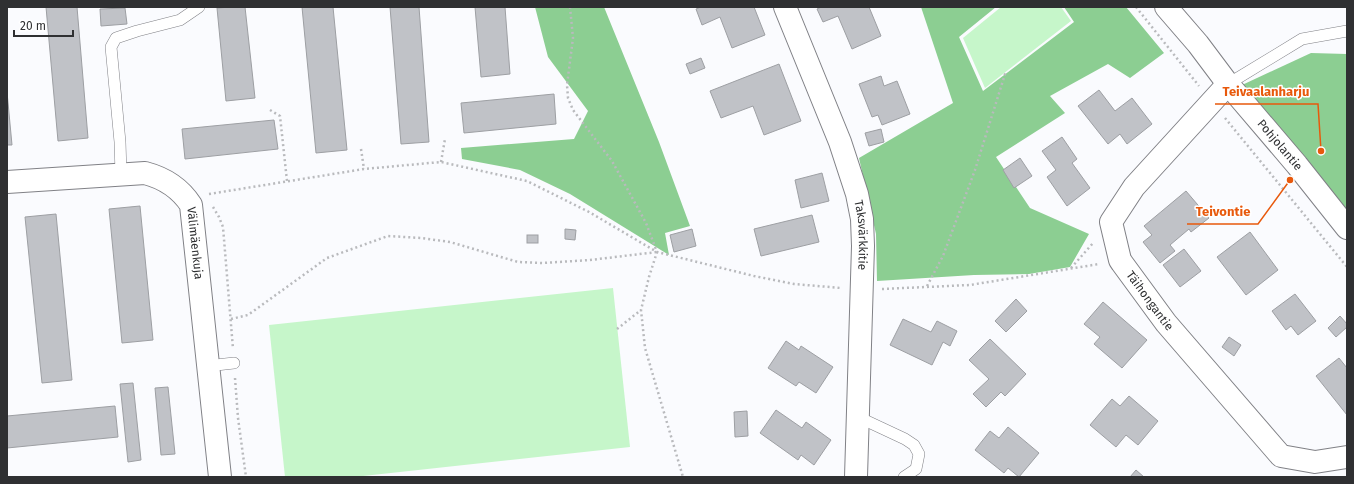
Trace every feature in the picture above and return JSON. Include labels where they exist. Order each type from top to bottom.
[{"type":"street","name":"Taksvärkkitie","points":[[785,7],[840,142],[857,194],[862,219],[862,290],[856,477]]},
{"type":"street","name":"Pohjolantie","points":[[1166,7],[1198,44],[1228,84],[1297,165],[1347,228]]},
{"type":"street","points":[[1111,222],[1134,187],[1228,84]]},
{"type":"street","name":"Välimäenkuja","points":[[7,182],[145,173],[154,175],[198,201],[207,366],[220,477]]},
{"type":"street","name":"Täihongantie","points":[[1111,222],[1120,260],[1166,323],[1281,456],[1316,462],[1347,457]]},
{"type":"lane","points":[[121,174],[120,142],[111,47],[116,38],[180,20],[199,7]]},
{"type":"lane","points":[[1228,84],[1302,39],[1347,31]]},
{"type":"lane","points":[[207,366],[234,363]]},
{"type":"lane","points":[[858,418],[914,445],[919,454],[916,469],[904,477]]},
{"type":"path","points":[[570,7],[573,38],[567,85],[568,98],[573,110],[612,161],[646,223],[657,252],[641,310],[645,348],[683,477]]},
{"type":"path","points":[[1136,7],[1347,267]]},
{"type":"path","points":[[927,286],[943,256],[975,170],[1006,72]]},
{"type":"path","points":[[270,110],[280,116],[287,181]]},
{"type":"path","points":[[441,162],[445,139]]},
{"type":"path","points":[[360,149],[364,169]]},
{"type":"path","points":[[246,477],[238,418],[231,319],[222,227],[219,217],[198,201],[209,194],[364,169],[441,162],[527,181],[589,212],[657,252],[794,284],[862,290],[970,285],[1120,260]]},
{"type":"path","points":[[1071,268],[1111,222]]},
{"type":"path","points":[[231,319],[248,316],[327,258],[388,236],[450,242],[518,262],[542,263],[574,261],[657,252]]},
{"type":"path","points":[[617,328],[641,310]]},
{"type":"green space","points":[[535,7],[604,7],[659,142],[690,226],[665,233],[669,255],[570,194],[520,170],[462,159],[461,148],[574,139],[588,111],[548,57]]},
{"type":"green space","points":[[921,7],[996,7],[959,37],[983,91],[1074,22],[1064,7],[1126,7],[1164,53],[1130,78],[1108,64],[1050,96],[1065,113],[996,157],[1030,208],[1089,234],[1070,267],[1029,274],[974,275],[877,281],[876,234],[859,158],[953,103]]},
{"type":"green space","points":[[1001,7],[1061,7],[1071,21],[985,88],[963,38]]},
{"type":"green space","points":[[1311,53],[1347,54],[1347,216],[1242,85]]},
{"type":"green space","points":[[613,288],[630,447],[354,477],[285,477],[269,325]]},
{"type":"building","points":[[46,7],[77,7],[88,138],[58,141]]},
{"type":"building","points":[[245,7],[255,98],[226,101],[217,8]]},
{"type":"building","points":[[302,7],[333,7],[347,150],[316,153]]},
{"type":"building","points":[[390,7],[419,7],[429,142],[401,144]]},
{"type":"building","points":[[475,7],[505,7],[510,74],[481,77]]},
{"type":"building","points":[[701,7],[754,7],[765,35],[732,48],[720,17],[702,25],[696,9]]},
{"type":"building","points":[[821,7],[869,7],[881,36],[852,49],[838,16],[823,22],[817,9]]},
{"type":"building","points":[[125,8],[127,24],[101,26],[100,9]]},
{"type":"building","points":[[701,58],[705,68],[690,74],[686,64]]},
{"type":"building","points":[[779,64],[801,121],[764,135],[753,106],[721,118],[710,91]]},
{"type":"building","points":[[881,76],[884,86],[897,81],[910,114],[882,125],[878,115],[872,117],[859,84]]},
{"type":"building","points":[[1099,90],[1115,111],[1132,98],[1152,124],[1127,144],[1120,134],[1108,144],[1078,106]]},
{"type":"building","points":[[7,92],[12,145],[7,145]]},
{"type":"building","points":[[554,94],[556,124],[464,133],[461,103]]},
{"type":"building","points":[[274,120],[278,149],[185,159],[182,129]]},
{"type":"building","points":[[881,129],[884,142],[869,146],[865,133]]},
{"type":"building","points":[[1062,137],[1077,159],[1072,163],[1090,188],[1067,206],[1047,177],[1056,170],[1042,151]]},
{"type":"building","points":[[1020,158],[1032,176],[1014,188],[1003,170]]},
{"type":"building","points":[[822,173],[829,201],[801,208],[795,180]]},
{"type":"building","points":[[1186,191],[1209,218],[1191,232],[1189,229],[1170,245],[1175,251],[1160,263],[1143,242],[1152,235],[1144,226]]},
{"type":"building","points":[[140,206],[153,340],[122,343],[109,209]]},
{"type":"building","points":[[56,214],[72,380],[42,383],[25,217]]},
{"type":"building","points":[[812,215],[819,242],[761,256],[754,229]]},
{"type":"building","points":[[565,229],[576,230],[575,240],[565,239]]},
{"type":"building","points":[[692,229],[696,246],[674,252],[670,235]]},
{"type":"building","points":[[1250,232],[1278,270],[1246,295],[1217,257]]},
{"type":"building","points":[[527,235],[538,235],[538,243],[527,243]]},
{"type":"building","points":[[1184,249],[1201,271],[1180,287],[1163,265]]},
{"type":"building","points":[[1295,294],[1316,321],[1298,335],[1291,326],[1286,330],[1272,311]]},
{"type":"building","points":[[1016,299],[1027,311],[1006,332],[995,321]]},
{"type":"building","points":[[1103,302],[1147,340],[1122,368],[1094,344],[1100,337],[1084,324]]},
{"type":"building","points":[[1340,316],[1347,324],[1347,327],[1336,337],[1328,328]]},
{"type":"building","points":[[903,319],[931,332],[937,321],[957,331],[950,346],[943,342],[932,365],[890,345]]},
{"type":"building","points":[[1229,337],[1241,345],[1234,356],[1222,347]]},
{"type":"building","points":[[990,339],[1026,374],[1005,396],[1001,392],[986,407],[973,394],[989,379],[969,360]]},
{"type":"building","points":[[786,341],[799,350],[801,346],[833,367],[816,393],[799,382],[796,386],[768,368]]},
{"type":"building","points":[[1339,358],[1347,368],[1347,415],[1316,376]]},
{"type":"building","points":[[133,383],[141,460],[128,462],[120,384]]},
{"type":"building","points":[[168,387],[175,454],[161,455],[155,388]]},
{"type":"building","points":[[1129,396],[1158,421],[1138,445],[1126,435],[1116,447],[1090,425],[1112,399],[1120,406]]},
{"type":"building","points":[[115,406],[118,437],[7,448],[7,416]]},
{"type":"building","points":[[776,410],[802,428],[806,422],[831,440],[814,465],[801,455],[798,460],[760,433]]},
{"type":"building","points":[[747,411],[748,436],[735,437],[734,412]]},
{"type":"building","points":[[1008,427],[1039,453],[1019,477],[1008,468],[1004,473],[975,450],[990,431],[999,438]]},
{"type":"building","points":[[1136,470],[1144,477],[1130,477]]},
{"type":"place","name":"Teivaalanharju","points":[[1321,151]]},
{"type":"place","name":"Teivontie","points":[[1290,180]]}]
